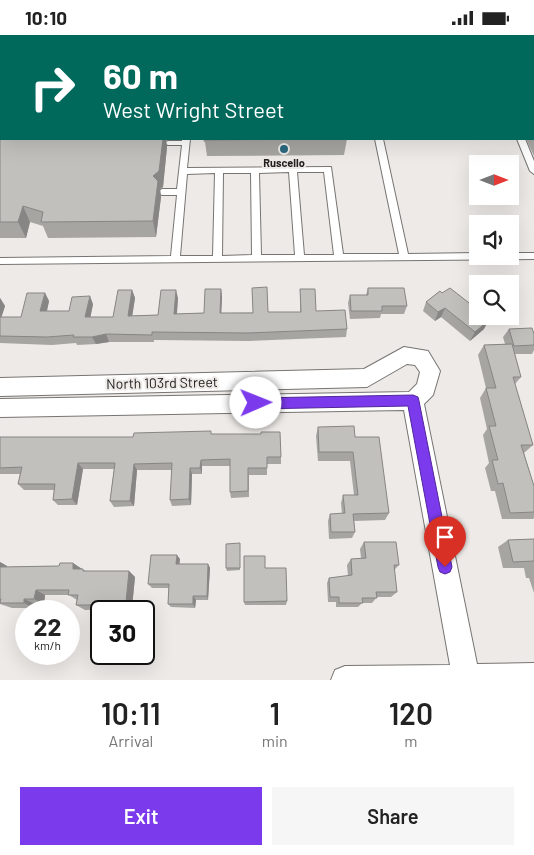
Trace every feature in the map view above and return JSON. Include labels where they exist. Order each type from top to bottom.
[{"type":"street","name":"North 103rd Street","points":[[0,387],[344,380],[367,378],[404,355],[421,357],[430,371],[426,389],[413,401],[0,408]]},
{"type":"street","points":[[413,401],[466,678]]},
{"type":"street","points":[[345,680],[534,677]]},
{"type":"lane","points":[[379,140],[404,257]]},
{"type":"lane","points":[[521,140],[534,171]]},
{"type":"lane","points":[[168,143],[185,141],[176,259]]},
{"type":"lane","points":[[293,169],[300,258]]},
{"type":"lane","points":[[182,171],[328,169],[339,258]]},
{"type":"lane","points":[[255,170],[258,259]]},
{"type":"lane","points":[[217,259],[219,171]]},
{"type":"lane","points":[[162,192],[181,192]]},
{"type":"lane","points":[[0,261],[534,256]]},
{"type":"building","points":[[0,140],[163,140],[159,171],[153,176],[158,181],[153,221],[41,222],[43,212],[23,206],[18,222],[0,222]]},
{"type":"building","points":[[267,287],[268,312],[301,312],[300,289],[315,289],[316,311],[345,310],[347,329],[248,333],[152,332],[152,335],[106,334],[92,337],[73,337],[74,335],[47,337],[0,336],[0,317],[21,317],[27,293],[45,293],[40,311],[69,311],[72,297],[90,296],[85,317],[113,317],[118,290],[132,290],[128,316],[158,315],[161,290],[176,290],[174,314],[204,313],[205,289],[221,289],[220,313],[253,313],[252,288]]},
{"type":"building","points":[[368,288],[404,288],[407,306],[382,306],[382,311],[351,311],[350,295],[368,295]]},
{"type":"building","points":[[450,288],[469,303],[469,325],[483,325],[475,332],[445,308],[438,312],[426,302],[440,291],[442,293]]},
{"type":"building","points":[[532,328],[534,345],[514,346],[509,329]]},
{"type":"building","points":[[512,344],[521,377],[513,377],[533,445],[521,445],[534,486],[534,512],[510,513],[503,483],[498,484],[492,460],[498,460],[489,426],[496,426],[486,388],[496,388],[484,345]]},
{"type":"building","points":[[354,426],[355,437],[379,437],[389,513],[353,514],[355,532],[331,532],[330,514],[345,513],[343,495],[358,495],[353,452],[319,452],[318,427]]},
{"type":"building","points":[[211,431],[211,434],[280,432],[281,457],[267,457],[267,468],[248,468],[248,491],[230,492],[230,459],[201,460],[200,468],[190,468],[189,499],[170,500],[172,463],[134,464],[130,501],[110,501],[115,463],[78,463],[72,499],[53,500],[55,484],[18,484],[22,467],[0,468],[0,437],[133,437],[134,433]]},
{"type":"building","points":[[534,539],[534,561],[513,562],[508,540]]},
{"type":"building","points":[[364,542],[396,542],[399,565],[394,565],[397,592],[376,592],[377,598],[362,598],[363,603],[339,603],[339,597],[330,597],[329,578],[352,575],[351,559],[366,558]]},
{"type":"building","points":[[240,543],[240,568],[226,568],[226,544]]},
{"type":"building","points":[[151,555],[177,555],[176,564],[208,564],[207,596],[193,596],[193,604],[168,604],[169,584],[148,584]]},
{"type":"building","points":[[244,556],[265,556],[265,568],[286,568],[287,601],[244,602]]},
{"type":"building","points":[[60,563],[73,563],[73,569],[83,569],[83,571],[129,571],[126,600],[90,600],[90,605],[80,605],[80,600],[77,600],[78,595],[68,595],[69,590],[36,590],[34,599],[15,600],[15,603],[0,603],[0,567],[59,566]]},
{"type":"place","name":"Ruscello","points":[[284,149]]},
{"type":"route","points":[[256,403],[413,401],[445,567]]}]
